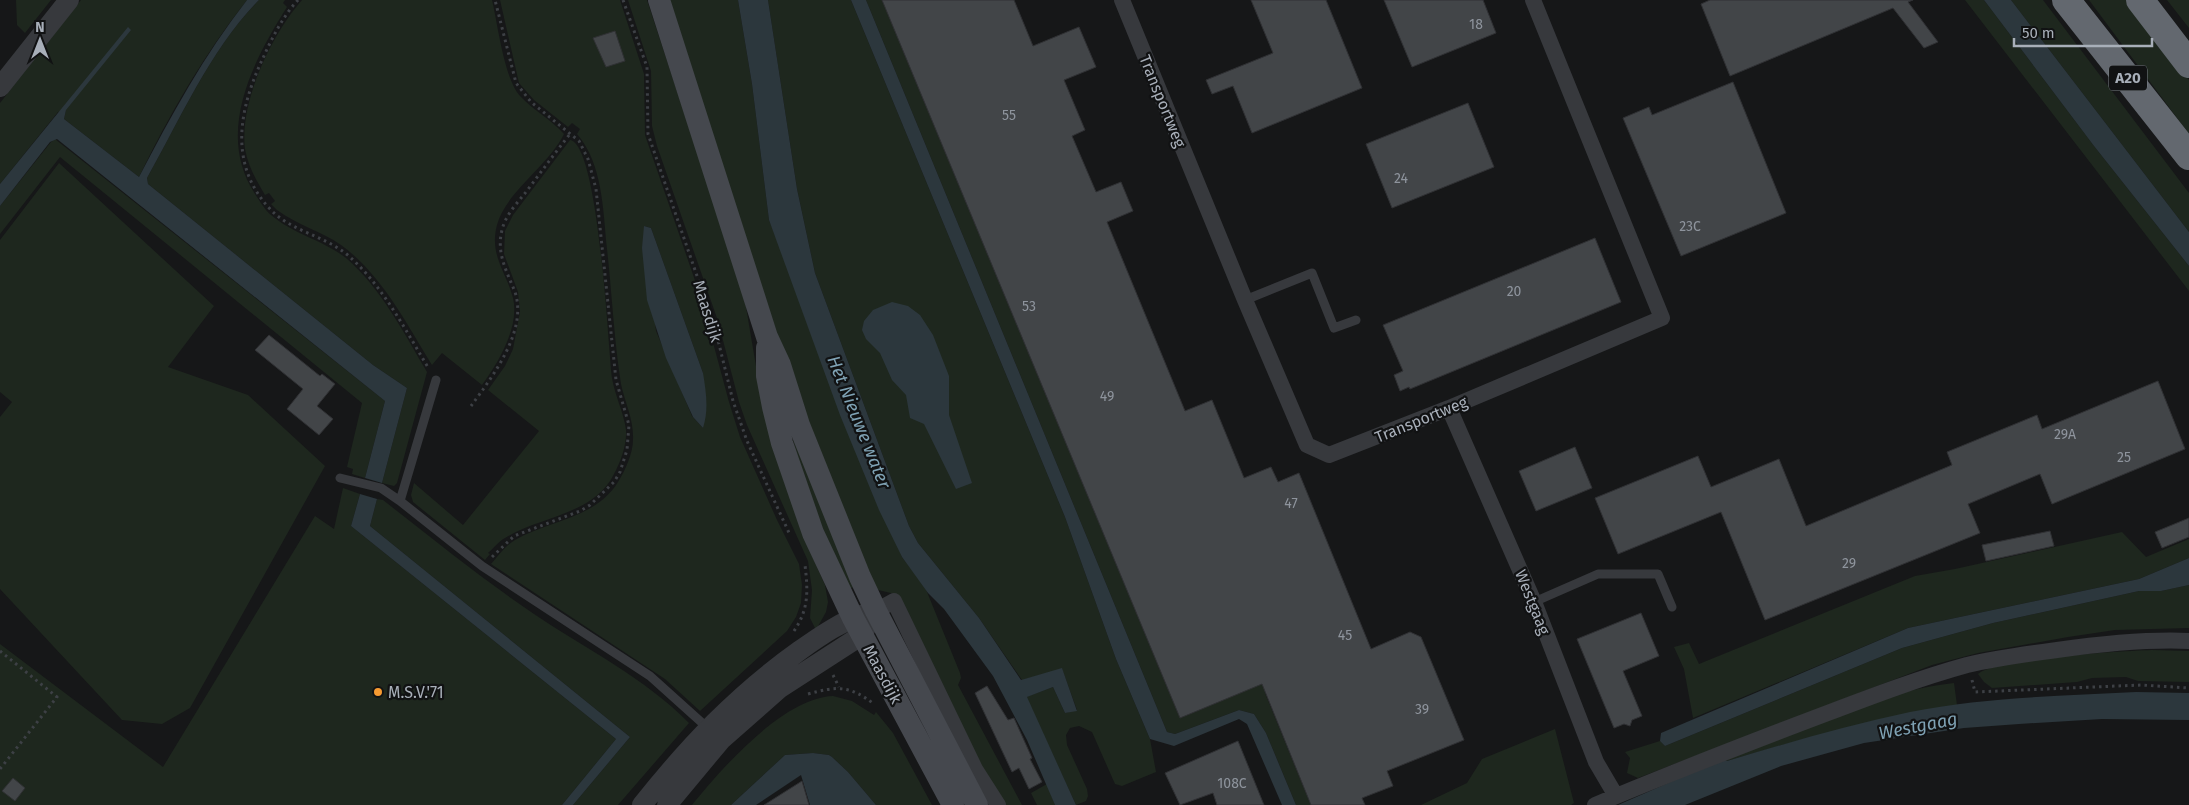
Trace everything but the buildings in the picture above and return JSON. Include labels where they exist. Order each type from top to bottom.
[{"type":"highway","name":"A20","points":[[2066,0],[2189,156]]},
{"type":"highway","points":[[2140,0],[2189,64]]},
{"type":"main road","name":"Maasdijk","points":[[659,0],[766,337],[780,365],[799,425],[827,497],[876,612],[977,805]]},
{"type":"main road","name":"Maasdijk","points":[[766,337],[767,376],[782,443],[813,533],[858,626],[953,805]]},
{"type":"street","points":[[0,87],[69,0]]},
{"type":"street","name":"Transportweg","points":[[1122,0],[1245,300],[1308,445],[1329,455],[1449,408],[1662,318],[1533,0]]},
{"type":"street","name":"Westgaag","points":[[1449,408],[1534,602],[1596,762],[1616,796]]},
{"type":"street","points":[[667,805],[742,695],[814,640],[858,626],[894,601],[975,769],[998,805]]},
{"type":"street","points":[[1595,805],[1850,704],[1968,665],[2095,645],[2169,640],[2189,641]]},
{"type":"street","points":[[642,805],[714,734]]},
{"type":"lane","points":[[1245,300],[1312,274],[1334,328],[1356,320]]},
{"type":"lane","points":[[400,502],[436,380]]},
{"type":"lane","points":[[340,478],[381,488],[482,566],[650,676],[714,734]]},
{"type":"lane","points":[[1534,602],[1598,574],[1658,574],[1672,607]]},
{"type":"path","points":[[298,0],[291,7],[269,44],[248,94],[240,134],[248,171],[263,200],[277,215],[283,220],[325,239],[344,252],[358,265],[393,310],[436,380]]},
{"type":"path","points":[[482,566],[514,536],[580,511],[604,494],[620,472],[627,450],[629,425],[616,380],[596,189],[584,148],[531,102],[516,83],[495,0]]},
{"type":"path","name":"Maasdijk","points":[[624,0],[647,67],[648,134],[715,328],[732,401],[747,441],[791,537]]},
{"type":"path","points":[[471,406],[499,368],[509,348],[514,329],[517,303],[500,250],[504,222],[570,134]]},
{"type":"path","points":[[803,617],[806,606],[807,583],[804,564]]},
{"type":"path","points":[[0,651],[57,697],[0,770]]},
{"type":"path","points":[[1968,665],[1975,692],[2141,685],[2189,688]]},
{"type":"path","points":[[839,687],[862,695],[874,704]]},
{"type":"shaded area","points":[[16,0],[51,0],[25,33],[17,25]]},
{"type":"shaded area","points":[[81,0],[247,0],[202,63],[162,131],[139,177],[64,119],[66,110],[58,112],[0,184],[0,103]]},
{"type":"shaded area","points":[[259,0],[285,0],[283,3],[287,7],[262,50],[243,98],[239,122],[238,147],[243,171],[255,194],[271,215],[289,227],[328,246],[346,258],[359,270],[391,312],[427,372],[397,483],[394,486],[382,483],[407,388],[373,365],[148,184],[147,178],[197,85],[226,40]]},
{"type":"shaded area","points":[[302,0],[492,0],[502,51],[514,88],[525,101],[564,134],[548,157],[509,202],[497,225],[495,245],[499,263],[513,298],[513,321],[501,355],[482,385],[442,353],[432,365],[403,316],[369,270],[341,245],[277,210],[271,204],[275,201],[269,193],[265,195],[253,173],[245,149],[244,130],[252,90],[269,50]]},
{"type":"shaded area","points":[[500,0],[620,0],[644,74],[645,135],[701,298],[740,437],[799,564],[802,585],[801,603],[796,617],[787,631],[700,711],[665,679],[491,564],[515,540],[597,504],[618,482],[630,456],[633,440],[632,425],[621,384],[603,204],[597,174],[586,146],[577,134],[580,129],[572,123],[568,127],[534,100],[519,83]],"holes":[[[644,226],[651,228],[703,373],[703,428],[692,416],[656,331]]]},
{"type":"shaded area","points":[[628,0],[647,0],[744,295],[760,390],[806,542],[825,585],[828,602],[826,612],[816,630],[810,618],[812,590],[808,561],[747,425],[739,402],[718,321],[657,146],[652,126],[651,71]]},
{"type":"shaded area","points":[[670,0],[738,0],[752,84],[769,220],[902,557],[925,587],[960,673],[961,678],[958,685],[1022,805],[1005,805],[979,766],[895,594],[874,589],[807,431]]},
{"type":"shaded area","points":[[768,0],[851,0],[1065,517],[1116,659],[1150,739],[1156,772],[1122,786],[1115,784],[1092,732],[1079,726],[1070,728],[1066,735],[1067,745],[1087,789],[1088,796],[1086,801],[1076,805],[1026,697],[1053,687],[1065,713],[1077,710],[1062,669],[1022,680],[979,618],[918,543],[909,526],[815,273],[797,189]]},
{"type":"shaded area","points":[[866,0],[882,0],[1180,718],[1266,682],[1270,691],[1265,693],[1310,803],[1340,805],[1296,805],[1266,733],[1254,714],[1239,710],[1175,734],[1167,732]]},
{"type":"shaded area","points":[[1965,0],[1984,0],[2094,146],[2189,266],[2189,291]]},
{"type":"shaded area","points":[[2011,0],[2043,0],[2189,193],[2189,232]]},
{"type":"shaded area","points":[[2089,0],[2126,0],[2189,80],[2189,134]]},
{"type":"shaded area","points":[[2167,0],[2189,0],[2189,28]]},
{"type":"shaded area","points":[[55,139],[385,401],[365,478],[352,474],[353,469],[347,467],[362,403],[60,157],[0,234],[0,206]]},
{"type":"shaded area","points":[[570,140],[580,150],[588,175],[595,209],[605,290],[612,378],[626,430],[624,447],[614,474],[605,488],[593,498],[565,513],[534,524],[505,538],[488,553],[490,554],[485,560],[413,502],[411,495],[414,483],[463,525],[539,431],[488,390],[505,366],[513,349],[520,312],[518,292],[504,254],[505,231],[513,215]]},
{"type":"shaded area","points":[[59,163],[214,306],[168,367],[248,395],[325,466],[190,708],[162,724],[122,720],[0,589],[0,417],[12,402],[0,392],[0,240]]},
{"type":"shaded area","points":[[778,372],[858,585],[847,590],[800,472]]},
{"type":"shaded area","name":"M.S.V.'71","points":[[343,488],[360,494],[351,526],[616,739],[562,805],[0,805],[0,644],[163,767],[315,516],[334,529]]},
{"type":"shaded area","points":[[377,499],[383,500],[515,601],[654,692],[689,723],[618,805],[573,805],[630,737],[370,526]]},
{"type":"shaded area","points":[[2122,532],[2146,557],[2189,539],[2189,558],[2139,579],[1908,628],[1693,718],[1684,669],[1674,647],[1689,643],[1699,664],[1915,576]]},
{"type":"shaded area","points":[[2189,585],[2189,628],[2115,630],[1978,653],[1932,665],[1638,778],[1627,773],[1630,758],[1625,752],[1660,741],[1665,746],[1902,648],[1993,623],[2139,591],[2161,591]]},
{"type":"shaded area","points":[[2152,650],[2189,651],[2189,682],[2138,681],[2126,677],[2092,678],[2077,682],[1992,688],[1978,674],[1989,668],[2060,656]]},
{"type":"shaded area","points":[[1954,683],[1957,705],[1870,722],[1727,761],[1723,759],[1865,703],[1924,688]]},
{"type":"shaded area","points":[[833,696],[852,701],[874,715],[876,712],[893,733],[932,805],[876,805],[848,772],[832,757],[813,753],[785,755],[731,805],[692,805],[737,755],[774,722],[794,709],[814,700]]},
{"type":"shaded area","points":[[1555,729],[1574,803],[1571,805],[1421,805],[1467,783],[1482,759]]},
{"type":"shaded area","points":[[1047,784],[1055,805],[1037,805],[1031,793]]},
{"type":"water","points":[[247,0],[259,0],[226,40],[197,85],[147,178],[148,184],[373,365],[407,388],[382,483],[365,478],[385,401],[57,139],[50,142],[0,206],[0,184],[128,27],[131,30],[66,110],[64,119],[139,177],[202,64]]},
{"type":"water","name":"Het Nieuwe water","points":[[738,0],[768,0],[797,189],[815,273],[909,526],[918,543],[979,618],[1021,680],[1062,668],[1077,711],[1065,713],[1053,687],[1027,697],[1076,805],[1055,805],[1027,740],[993,676],[944,609],[928,593],[902,557],[879,510],[840,415],[769,220],[752,84]]},
{"type":"water","points":[[851,0],[866,0],[1167,732],[1175,734],[1239,710],[1254,714],[1266,733],[1296,805],[1282,805],[1247,724],[1239,719],[1174,746],[1150,739],[1116,659],[1065,517]]},
{"type":"water","points":[[1984,0],[2011,0],[2189,232],[2189,266],[2094,146]]},
{"type":"water","points":[[644,226],[651,228],[703,373],[706,407],[703,428],[693,417],[666,358],[647,300],[642,248]]},
{"type":"water","points":[[892,302],[908,306],[920,315],[933,335],[949,376],[949,415],[972,483],[956,489],[924,424],[910,418],[906,395],[892,380],[880,353],[866,339],[862,330],[864,321],[873,310]]},
{"type":"water","points":[[360,494],[377,499],[370,526],[630,737],[573,805],[562,805],[616,739],[351,526]]},
{"type":"water","points":[[2189,558],[2189,585],[2161,591],[2139,591],[1993,623],[1902,648],[1665,746],[1660,741],[1661,733],[1908,628],[2139,579]]},
{"type":"water","points":[[2136,692],[2189,693],[2189,720],[2102,719],[1964,728],[1864,743],[1781,766],[1685,805],[1618,805],[1723,759],[1727,761],[1841,728],[1887,717],[1938,707],[1994,700]]},
{"type":"water","points":[[813,753],[832,757],[848,772],[876,805],[810,805],[801,775],[756,805],[731,805],[785,755]]},
{"type":"place","name":"M.S.V.'71","points":[[378,692]]}]
